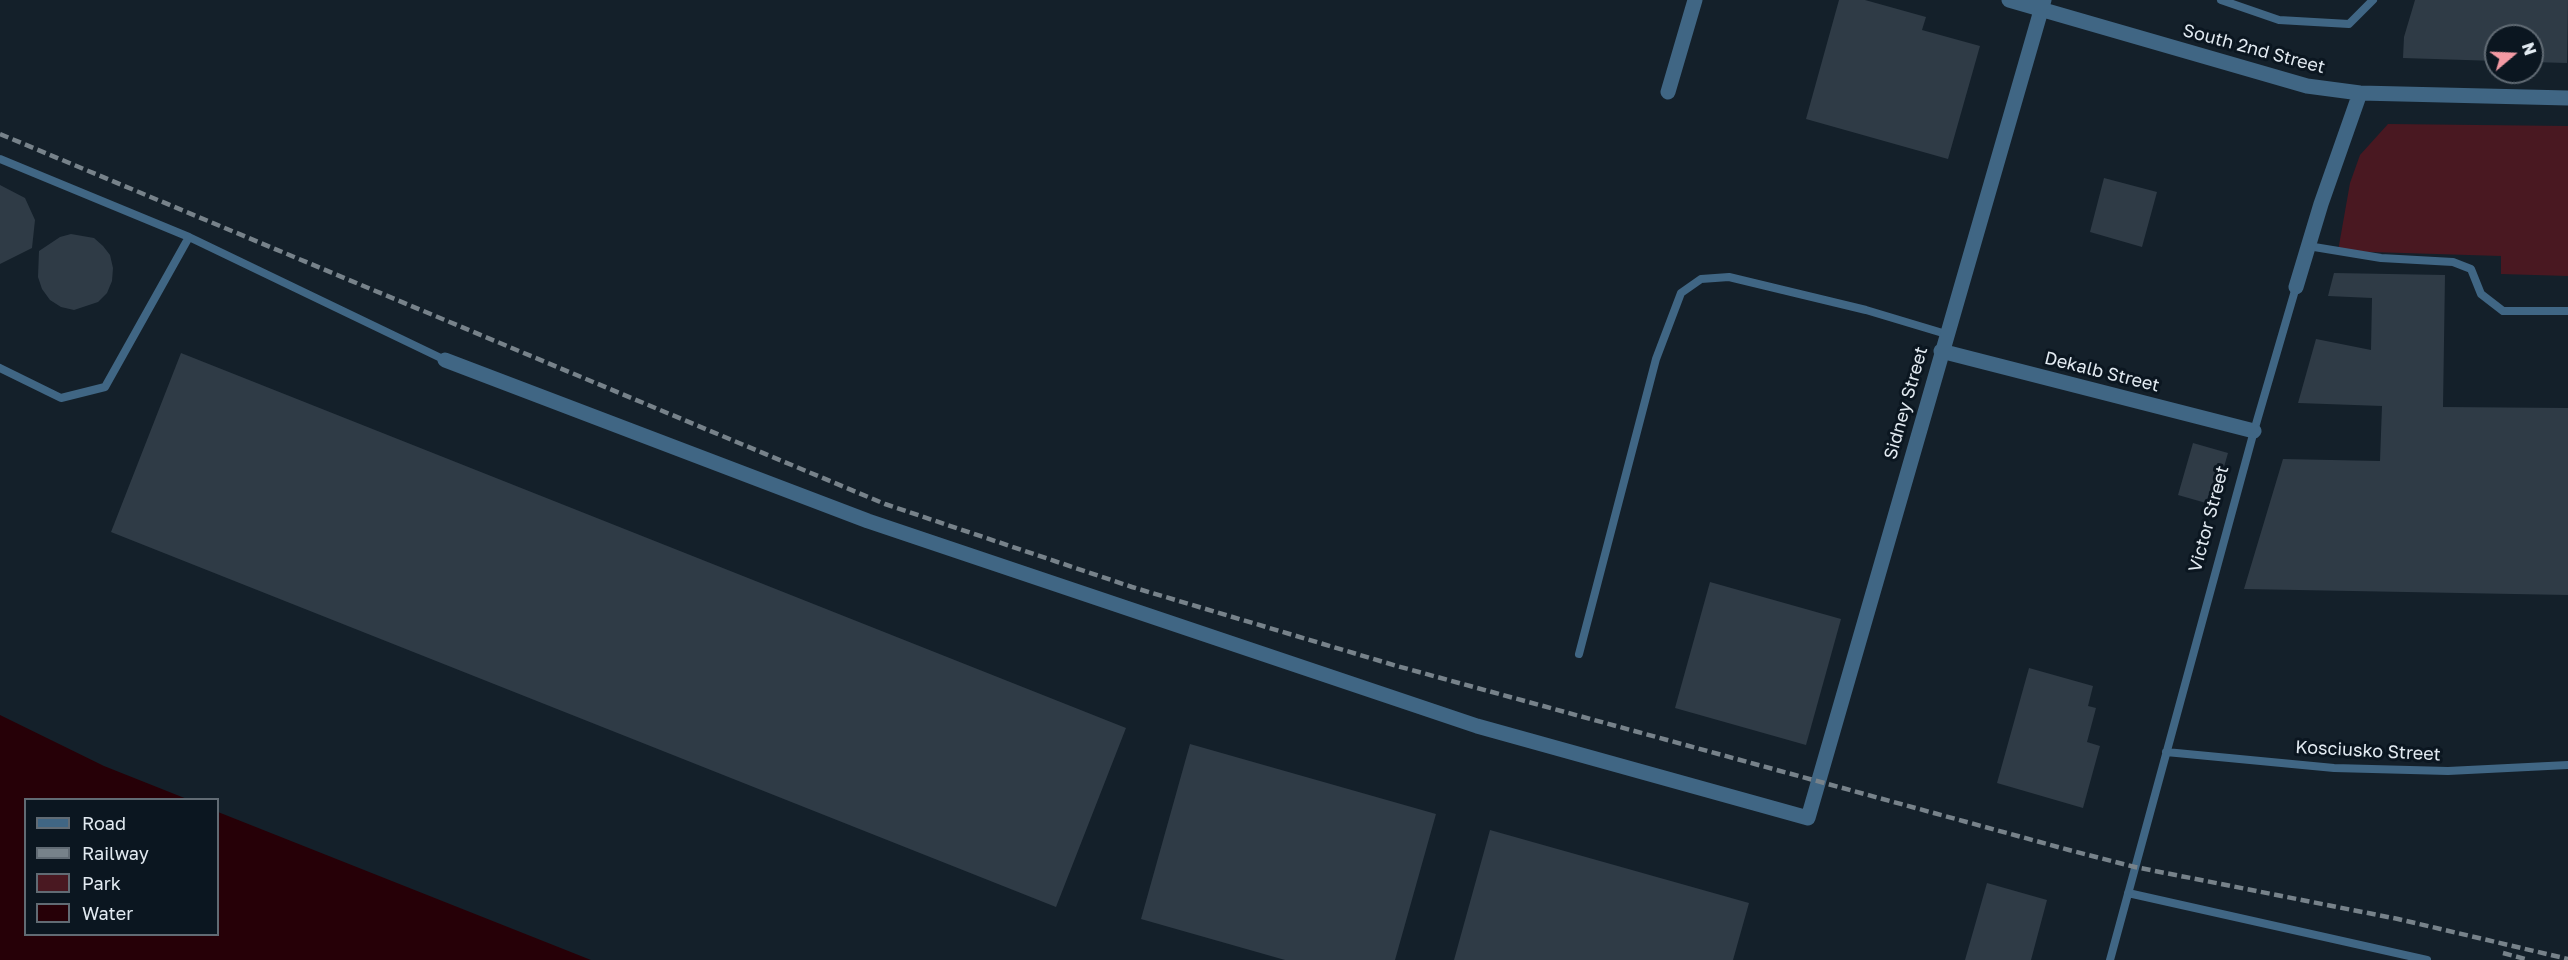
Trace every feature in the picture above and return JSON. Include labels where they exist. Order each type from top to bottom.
[{"type":"street","points":[[1668,92],[1695,0]]},
{"type":"street","name":"South 2nd Street","points":[[2009,0],[2043,5],[2307,86],[2360,93],[2568,98]]},
{"type":"street","name":"Sidney Street","points":[[445,360],[868,521],[1443,715],[1808,818],[1941,351],[2043,5]]},
{"type":"street","name":"Victor Street","points":[[2296,287],[2360,93]]},
{"type":"street","name":"Dekalb Street","points":[[1941,351],[2254,430]]},
{"type":"lane","points":[[2221,0],[2279,20],[2349,24],[2373,0]]},
{"type":"lane","points":[[0,159],[189,237],[445,360]]},
{"type":"lane","points":[[0,368],[61,398],[105,387],[189,237]]},
{"type":"lane","points":[[2308,246],[2381,258],[2453,262],[2471,269],[2481,294],[2503,311],[2568,311]]},
{"type":"lane","points":[[1579,654],[1656,359],[1680,293],[1701,279],[1729,277],[1848,306],[1946,334]]},
{"type":"lane","name":"Victor Street","points":[[2110,960],[2254,430],[2296,287]]},
{"type":"lane","name":"Kosciusko Street","points":[[2166,752],[2334,768],[2448,771],[2568,765]]},
{"type":"lane","points":[[2128,893],[2427,960]]},
{"type":"green space","points":[[2388,124],[2568,126],[2568,276],[2501,274],[2501,256],[2338,251],[2350,183],[2360,155]]},
{"type":"water","points":[[0,715],[104,766],[184,798],[24,798],[24,936],[219,936],[219,812],[591,960],[0,960]]},
{"type":"building","points":[[1839,0],[1865,0],[1926,17],[1922,30],[1980,46],[1948,159],[1806,119]]},
{"type":"building","points":[[2415,0],[2568,0],[2567,63],[2544,62],[2544,24],[2484,24],[2484,61],[2403,58],[2404,37]]},
{"type":"building","points":[[2104,178],[2157,192],[2142,247],[2090,232]]},
{"type":"building","points":[[0,185],[25,198],[35,220],[32,248],[0,264]]},
{"type":"building","points":[[71,234],[94,238],[110,255],[113,268],[112,281],[107,293],[98,302],[74,310],[61,307],[50,300],[42,289],[38,277],[39,251],[60,237]]},
{"type":"building","points":[[2334,273],[2445,275],[2443,407],[2568,408],[2568,595],[2244,589],[2283,459],[2380,461],[2382,406],[2298,403],[2316,339],[2371,350],[2372,298],[2328,296]]},
{"type":"building","points":[[181,353],[1126,728],[1056,907],[111,532]]},
{"type":"building","points":[[2193,443],[2228,453],[2213,505],[2178,495]]},
{"type":"building","points":[[1710,582],[1841,619],[1806,745],[1675,708]]},
{"type":"building","points":[[2029,668],[2093,686],[2088,706],[2096,708],[2087,742],[2100,746],[2083,808],[1997,783]]},
{"type":"building","points":[[1190,744],[1436,814],[1395,960],[1285,960],[1141,919]]},
{"type":"building","points":[[1490,830],[1749,903],[1733,960],[1454,960]]},
{"type":"building","points":[[1987,883],[2047,900],[2031,960],[1965,960]]},
{"type":"railway","points":[[0,134],[885,504],[1132,587],[1397,666],[2069,850],[2135,867],[2398,919],[2568,959]]},
{"type":"railway","points":[[2503,953],[2529,960]]}]
